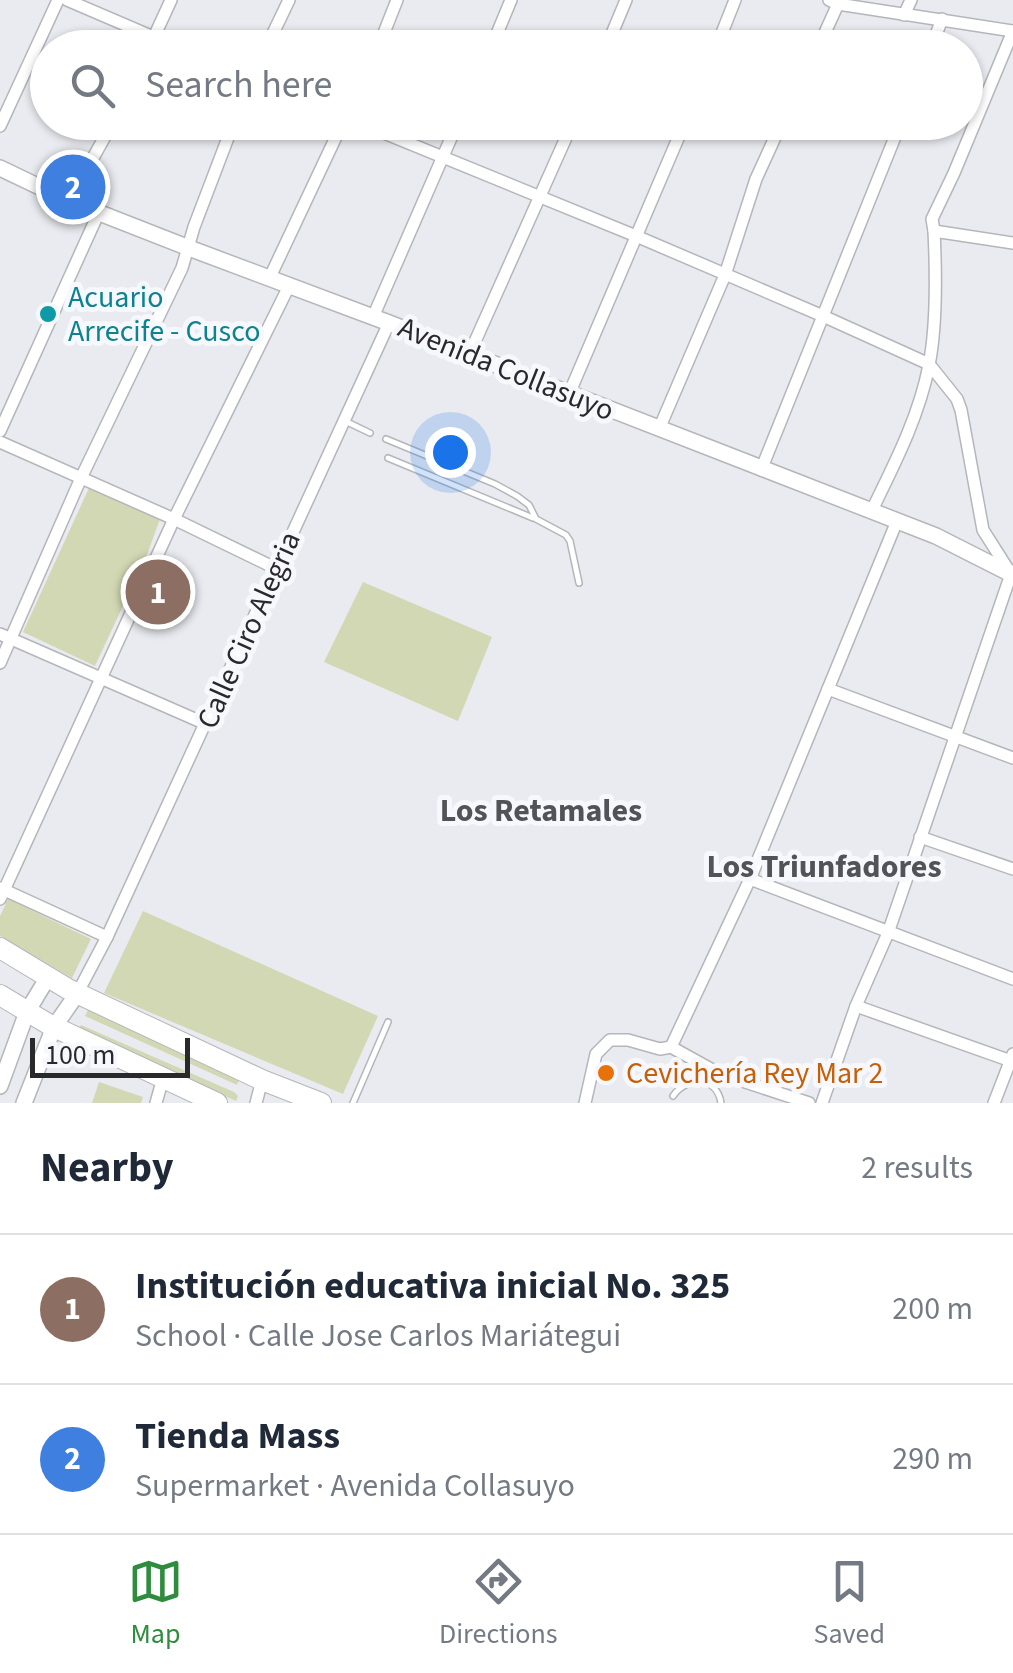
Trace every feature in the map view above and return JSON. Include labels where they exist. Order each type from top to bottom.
[{"type":"highway","points":[[0,948],[77,994],[262,1080],[321,1103]]},
{"type":"highway","points":[[0,995],[54,1027],[217,1103]]},
{"type":"street","points":[[44,30],[58,0]]},
{"type":"street","points":[[67,0],[128,30]]},
{"type":"street","points":[[157,30],[170,0]]},
{"type":"street","points":[[274,30],[288,0]]},
{"type":"street","points":[[385,30],[397,0]]},
{"type":"street","points":[[498,30],[511,0]]},
{"type":"street","points":[[614,30],[626,0]]},
{"type":"street","points":[[723,30],[735,0]]},
{"type":"street","points":[[904,15],[910,0]]},
{"type":"street","points":[[824,30],[834,2],[1013,31],[983,104]]},
{"type":"street","points":[[938,30],[942,20]]},
{"type":"street","points":[[0,126],[30,61]]},
{"type":"street","points":[[69,201],[103,140]]},
{"type":"street","points":[[0,663],[6,637],[182,268],[227,140]]},
{"type":"street","points":[[270,277],[335,140]]},
{"type":"street","points":[[401,140],[636,236],[930,364],[957,398],[984,530],[1011,580],[888,933],[856,1006],[822,1103]]},
{"type":"street","name":"Calle Ciro Alegria","points":[[77,994],[107,938],[345,420],[450,140]]},
{"type":"street","points":[[470,355],[565,140]]},
{"type":"street","points":[[569,394],[676,140]]},
{"type":"street","points":[[659,429],[725,275],[756,179],[774,140]]},
{"type":"street","points":[[760,470],[893,140]]},
{"type":"street","points":[[871,512],[906,440],[930,364],[936,278],[932,219],[968,140]]},
{"type":"street","name":"Avenida Collasuyo","points":[[0,168],[69,201],[188,248],[897,521],[971,552],[1011,580]]},
{"type":"street","points":[[0,430],[99,212]]},
{"type":"street","points":[[934,232],[1013,243]]},
{"type":"street","points":[[107,938],[2,892],[174,519],[289,286]]},
{"type":"street","points":[[0,442],[277,568]]},
{"type":"street","points":[[670,1047],[750,879],[897,521]]},
{"type":"street","points":[[6,637],[206,724]]},
{"type":"street","points":[[828,689],[1013,758]]},
{"type":"street","points":[[920,837],[1013,870]]},
{"type":"street","points":[[750,879],[1013,978]]},
{"type":"street","points":[[0,1086],[27,1012],[48,977]]},
{"type":"street","points":[[24,1103],[54,1027],[77,994]]},
{"type":"street","points":[[856,1006],[1012,1058],[994,1103]]},
{"type":"street","points":[[585,1103],[596,1054],[610,1040],[628,1040],[660,1049],[670,1047],[718,1073],[809,1103]]},
{"type":"street","points":[[156,1103],[164,1078]]},
{"type":"street","points":[[256,1103],[262,1080]]},
{"type":"lane","points":[[345,420],[370,433]]},
{"type":"lane","points":[[386,440],[495,484],[529,505],[536,519]]},
{"type":"lane","points":[[388,458],[566,535],[579,582]]},
{"type":"lane","points":[[487,500],[495,484]]},
{"type":"lane","points":[[352,1103],[388,1022]]},
{"type":"lane","points":[[673,1096],[678,1088],[700,1082],[712,1086],[721,1103]]},
{"type":"green space","points":[[89,488],[160,519],[95,666],[23,632]]},
{"type":"green space","points":[[363,582],[492,637],[458,721],[324,662]]},
{"type":"green space","points":[[8,899],[91,939],[72,978],[0,936],[0,916]]},
{"type":"green space","points":[[143,911],[378,1016],[343,1094],[104,993]]},
{"type":"green space","points":[[88,1010],[239,1080],[237,1085],[85,1016]]},
{"type":"green space","points":[[81,1025],[234,1092],[238,1096],[236,1101],[79,1029]]},
{"type":"green space","points":[[99,1082],[143,1097],[141,1103],[92,1103]]},
{"type":"place","name":"Tienda Mass","points":[[73,187]]},
{"type":"place","name":"Acuario Arrecife - Cusco","points":[[48,314]]},
{"type":"place","name":"Institución educativa inicial No. 325","points":[[158,592]]},
{"type":"place","name":"Cevichería Rey Mar 2","points":[[606,1073]]},
{"type":"district","name":"Los Retamales","points":[[541,811]]},
{"type":"district","name":"Los Triunfadores","points":[[824,867]]}]
